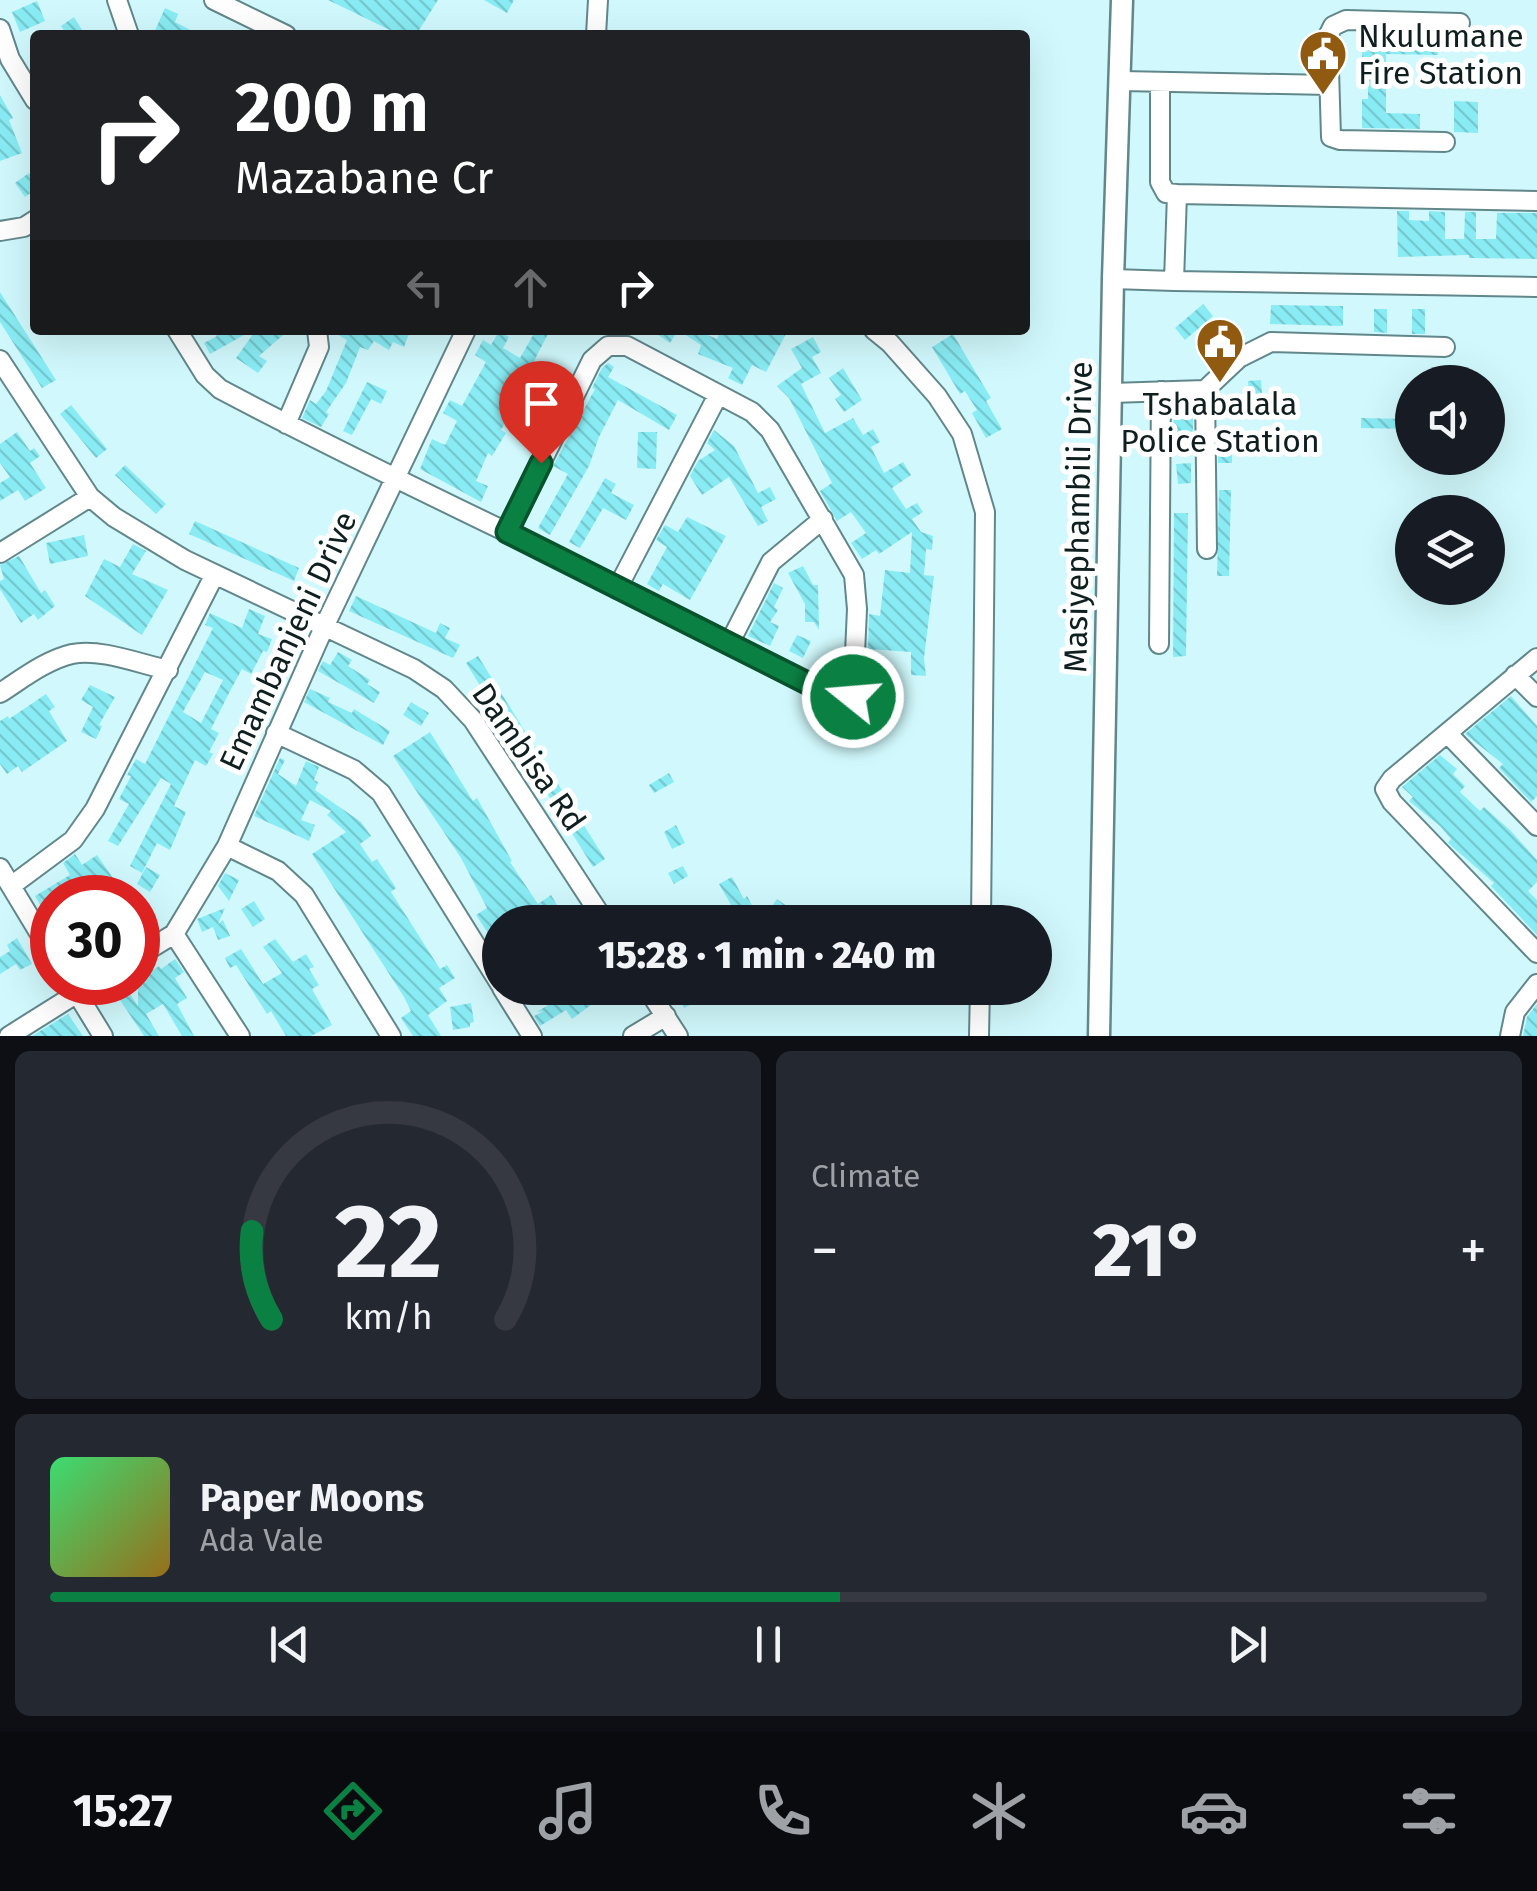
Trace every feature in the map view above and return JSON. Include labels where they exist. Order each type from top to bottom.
[{"type":"main road","name":"Masiyephambili Drive","points":[[1098,1036],[1122,0]]},
{"type":"street","points":[[117,0],[126,30]]},
{"type":"street","points":[[214,0],[276,30]]},
{"type":"street","points":[[596,30],[598,0]]},
{"type":"street","points":[[1445,142],[1335,139],[1330,131],[1328,36],[1339,22],[1460,23]]},
{"type":"street","points":[[0,29],[10,59],[30,92]]},
{"type":"street","points":[[1120,82],[1329,85]]},
{"type":"street","points":[[1160,84],[1160,182],[1166,192],[1537,200]]},
{"type":"street","points":[[1174,281],[1177,194]]},
{"type":"street","points":[[0,232],[30,223]]},
{"type":"street","points":[[1113,279],[1537,287]]},
{"type":"street","points":[[180,335],[210,382],[286,424],[809,684],[853,697],[854,575],[761,419],[628,346],[608,346],[599,351],[507,532]]},
{"type":"street","points":[[286,424],[319,347],[318,335]]},
{"type":"street","name":"Emambanjeni Drive","points":[[160,943],[174,934],[227,846],[325,626],[464,335]]},
{"type":"street","points":[[879,335],[937,396],[962,434],[986,512],[981,905]]},
{"type":"street","points":[[1111,393],[1205,390],[1239,358],[1271,342],[1445,347]]},
{"type":"street","name":"Dambisa Rd","points":[[0,360],[90,497],[136,532],[414,669],[456,700],[594,905]]},
{"type":"street","points":[[1205,390],[1207,548]]},
{"type":"street","points":[[1160,644],[1161,392]]},
{"type":"street","points":[[617,589],[718,395]]},
{"type":"street","points":[[0,553],[90,497]]},
{"type":"street","points":[[730,642],[772,562],[823,519]]},
{"type":"street","points":[[11,886],[73,840],[95,809],[215,574]]},
{"type":"street","points":[[0,692],[74,653],[168,670]]},
{"type":"street","points":[[1537,658],[1392,778],[1385,789],[1386,795],[1537,953]]},
{"type":"street","points":[[1515,675],[1537,697]]},
{"type":"street","points":[[276,733],[354,770],[381,793],[482,955]]},
{"type":"street","points":[[1447,733],[1537,826]]},
{"type":"street","points":[[227,846],[278,871],[304,895],[392,1036]]},
{"type":"street","points":[[0,868],[30,918]]},
{"type":"street","points":[[174,934],[240,1036]]},
{"type":"street","points":[[1510,1036],[1515,1012],[1537,984]]},
{"type":"street","points":[[9,1036],[50,1005]]},
{"type":"street","points":[[84,1005],[103,1036]]},
{"type":"street","points":[[513,1005],[532,1036]]},
{"type":"street","points":[[659,1005],[678,1036]]},
{"type":"street","points":[[979,1036],[980,1005]]},
{"type":"street","points":[[633,1036],[666,1016]]},
{"type":"building","points":[[328,0],[438,0],[419,30],[390,30]]},
{"type":"building","points":[[484,0],[514,0],[507,13]]},
{"type":"building","points":[[37,1],[45,21],[20,32],[12,12]]},
{"type":"building","points":[[165,8],[178,14],[175,22],[190,30],[155,30]]},
{"type":"building","points":[[74,17],[82,30],[64,30],[61,26]]},
{"type":"building","points":[[1362,33],[1438,35],[1438,55],[1386,54],[1386,113],[1420,114],[1420,129],[1362,128],[1362,99],[1368,99],[1368,66],[1362,66]]},
{"type":"building","points":[[0,95],[13,118],[9,120],[22,153],[0,161]]},
{"type":"building","points":[[1454,101],[1478,102],[1478,133],[1454,132]]},
{"type":"building","points":[[29,173],[30,194],[25,197],[15,183]]},
{"type":"building","points":[[1397,211],[1409,211],[1409,220],[1429,221],[1429,211],[1445,212],[1445,239],[1464,239],[1465,212],[1476,212],[1476,239],[1496,239],[1497,213],[1537,213],[1537,259],[1469,255],[1398,257]]},
{"type":"building","points":[[0,292],[56,380],[42,388],[0,322]]},
{"type":"building","points":[[1203,304],[1213,316],[1185,340],[1175,328]]},
{"type":"building","points":[[1271,305],[1343,306],[1343,326],[1270,324]]},
{"type":"building","points":[[1374,309],[1387,309],[1387,333],[1374,332]]},
{"type":"building","points":[[1412,309],[1425,309],[1425,334],[1412,334]]},
{"type":"building","points":[[1226,332],[1237,345],[1211,367],[1200,355]]},
{"type":"building","points":[[244,335],[210,354],[204,343],[217,336]]},
{"type":"building","points":[[252,335],[283,335],[259,356],[267,361],[258,373],[236,358]]},
{"type":"building","points":[[338,335],[409,335],[404,347],[393,342],[389,350],[374,341],[368,350],[360,347],[346,383],[326,412],[329,414],[321,427],[302,418],[310,400],[316,404],[326,391],[347,340]]},
{"type":"building","points":[[497,335],[506,335],[509,337],[503,348],[520,358],[533,335],[547,335],[533,363],[552,372],[544,389],[527,381],[501,430],[506,433],[492,456],[488,453],[476,481],[488,486],[481,502],[420,469],[432,439],[445,445],[457,421],[443,413],[450,400],[462,406],[486,362],[475,355],[483,340],[491,345]]},
{"type":"building","points":[[658,335],[675,335],[670,343]]},
{"type":"building","points":[[686,335],[717,339],[719,335],[785,335],[766,372],[752,365],[742,385],[728,378],[733,368],[698,354],[701,345]]},
{"type":"building","points":[[954,335],[991,398],[986,401],[1002,429],[986,438],[972,413],[977,410],[965,391],[960,394],[932,347]]},
{"type":"building","points":[[813,337],[821,352],[812,357],[821,373],[801,384],[825,433],[853,418],[863,435],[873,429],[880,442],[871,447],[884,473],[903,462],[911,475],[892,488],[906,509],[917,503],[923,512],[912,519],[921,532],[933,536],[932,550],[926,549],[924,575],[934,576],[924,658],[926,676],[911,675],[911,652],[868,649],[869,614],[880,616],[885,570],[910,573],[912,532],[879,554],[876,550],[862,559],[851,543],[866,533],[851,512],[837,521],[820,491],[832,483],[789,398],[777,386],[802,368],[791,349]]},
{"type":"building","points":[[608,363],[614,367],[608,377],[677,415],[669,430],[618,400],[589,466],[550,535],[538,528],[568,474],[553,466]]},
{"type":"building","points":[[843,368],[862,400],[844,412],[835,399],[841,395],[829,378]]},
{"type":"building","points":[[1261,380],[1263,407],[1250,408],[1248,381]]},
{"type":"building","points":[[367,382],[387,391],[381,404],[371,399],[352,435],[343,431]]},
{"type":"building","points":[[71,405],[107,449],[96,458],[60,414]]},
{"type":"building","points":[[1174,413],[1193,415],[1193,438],[1173,437]]},
{"type":"building","points":[[1361,418],[1395,419],[1395,429],[1361,428]]},
{"type":"building","points":[[714,430],[734,446],[758,493],[770,487],[776,499],[761,507],[768,521],[758,526],[729,477],[702,495],[690,476],[698,461],[715,450],[707,443]]},
{"type":"building","points":[[17,432],[30,451],[34,448],[40,456],[30,463],[46,488],[25,501],[18,490],[0,501],[0,483],[10,477],[0,463],[0,444]]},
{"type":"building","points":[[638,432],[657,432],[656,469],[637,468]]},
{"type":"building","points":[[1218,442],[1232,442],[1232,463],[1218,463]]},
{"type":"building","points":[[1191,463],[1191,483],[1178,484],[1176,464]]},
{"type":"building","points":[[125,465],[166,504],[156,514],[115,475]]},
{"type":"building","points":[[605,478],[616,484],[611,493],[634,505],[626,520],[603,508],[580,548],[569,542]]},
{"type":"building","points":[[1219,490],[1231,490],[1229,576],[1217,576]]},
{"type":"building","points":[[1174,513],[1188,513],[1186,656],[1173,657]]},
{"type":"building","points":[[687,517],[726,536],[690,600],[663,584],[659,591],[647,584],[667,547],[656,540],[665,525],[678,532]]},
{"type":"building","points":[[195,521],[299,568],[294,581],[189,534]]},
{"type":"building","points":[[84,535],[88,556],[50,564],[46,543]]},
{"type":"building","points":[[133,544],[146,551],[132,574],[168,590],[142,635],[85,596],[104,559],[120,567]]},
{"type":"building","points":[[19,556],[41,593],[45,590],[55,606],[38,620],[34,614],[21,623],[0,589],[4,579],[0,565]]},
{"type":"building","points":[[803,566],[813,585],[818,585],[819,630],[814,622],[805,622],[805,604],[788,573]]},
{"type":"building","points":[[774,583],[783,588],[774,607],[778,610],[770,622],[779,626],[770,646],[748,636]]},
{"type":"building","points":[[356,596],[436,633],[440,623],[450,628],[445,638],[460,645],[453,658],[349,611]]},
{"type":"building","points":[[249,609],[265,616],[258,634],[272,639],[267,652],[263,651],[251,674],[242,669],[211,729],[219,733],[209,752],[213,754],[206,766],[195,760],[174,806],[186,812],[170,850],[157,843],[142,873],[130,866],[171,784],[161,778],[118,846],[108,841],[129,804],[119,799],[131,776],[127,775],[136,759],[145,764],[213,628],[205,625],[210,613],[242,628]],"holes":[[[205,672],[223,680],[201,723],[183,712]]]},
{"type":"building","points":[[797,635],[811,641],[803,658],[789,651]]},
{"type":"building","points":[[338,652],[352,660],[348,666],[370,680],[367,684],[380,692],[374,703],[318,671],[323,661],[330,665]]},
{"type":"building","points":[[478,656],[605,859],[593,867],[466,663]]},
{"type":"building","points":[[90,685],[115,697],[99,725],[102,726],[96,739],[81,732],[93,707],[81,700]]},
{"type":"building","points":[[310,689],[330,698],[328,702],[352,713],[354,709],[390,731],[383,745],[304,702]]},
{"type":"building","points":[[46,694],[55,707],[49,711],[67,741],[22,772],[18,766],[7,774],[0,764],[0,721]]},
{"type":"building","points":[[1511,696],[1537,726],[1537,796],[1531,802],[1499,768],[1503,764],[1465,734]]},
{"type":"building","points":[[411,702],[429,713],[421,726],[403,715]]},
{"type":"building","points":[[825,715],[841,716],[840,730],[824,729]]},
{"type":"building","points":[[430,732],[473,801],[477,798],[510,862],[538,904],[551,895],[557,905],[485,905],[461,858],[393,756]]},
{"type":"building","points":[[1440,755],[1457,769],[1453,774],[1465,786],[1460,792],[1480,811],[1484,807],[1537,860],[1537,882],[1528,891],[1537,900],[1537,935],[1491,886],[1494,883],[1448,843],[1451,839],[1440,826],[1409,801],[1413,797],[1402,787]]},
{"type":"building","points":[[280,758],[285,760],[278,774],[296,786],[306,761],[319,767],[315,790],[361,822],[371,836],[360,844],[372,862],[377,859],[396,888],[391,892],[440,969],[447,965],[455,978],[439,988],[447,1001],[428,1015],[441,1036],[413,1036],[401,1018],[411,1011],[404,997],[312,854],[346,832],[327,815],[331,811],[310,800],[301,820],[315,825],[309,841],[254,816]]},
{"type":"building","points":[[669,773],[674,782],[654,793],[649,785]]},
{"type":"building","points":[[676,825],[685,843],[672,849],[664,832]]},
{"type":"building","points":[[75,854],[82,865],[97,855],[111,875],[70,875],[63,863]]},
{"type":"building","points":[[683,866],[688,876],[674,884],[668,873]]},
{"type":"building","points":[[146,867],[160,875],[142,875]]},
{"type":"building","points":[[225,873],[239,880],[229,901],[218,886]]},
{"type":"building","points":[[732,877],[752,905],[731,905],[719,884]]},
{"type":"building","points":[[254,901],[265,919],[253,927],[241,909]]},
{"type":"building","points":[[225,908],[218,924],[223,920],[230,936],[218,940],[213,927],[202,932],[197,919]]},
{"type":"building","points":[[17,938],[30,965],[20,970],[16,964],[0,974],[0,957],[10,951],[7,945]]},
{"type":"building","points":[[275,939],[293,962],[306,954],[314,967],[309,969],[319,985],[312,989],[332,1025],[311,1036],[286,1036],[236,965],[230,968],[225,958],[241,949],[263,984],[282,973],[263,947]]},
{"type":"building","points":[[175,959],[184,972],[175,978],[187,998],[177,1004],[194,1036],[182,1036],[163,1004],[146,1014],[159,1036],[144,1036],[123,1005],[160,1005],[161,969]]},
{"type":"building","points":[[471,1003],[474,1022],[470,1027],[453,1030],[450,1007]]},
{"type":"building","points":[[1537,1004],[1537,1036],[1523,1036],[1527,1017]]},
{"type":"building","points":[[548,1005],[591,1005],[572,1019],[566,1010],[540,1026],[534,1016],[544,1011],[537,1012]]},
{"type":"building","points":[[68,1014],[83,1036],[32,1036]]},
{"type":"place","name":"Nkulumane Fire Station","points":[[1323,96]]},
{"type":"place","name":"Tshabalala Police Station","points":[[1220,384]]},
{"type":"route","points":[[541,463],[507,532],[809,684],[853,697]]}]
